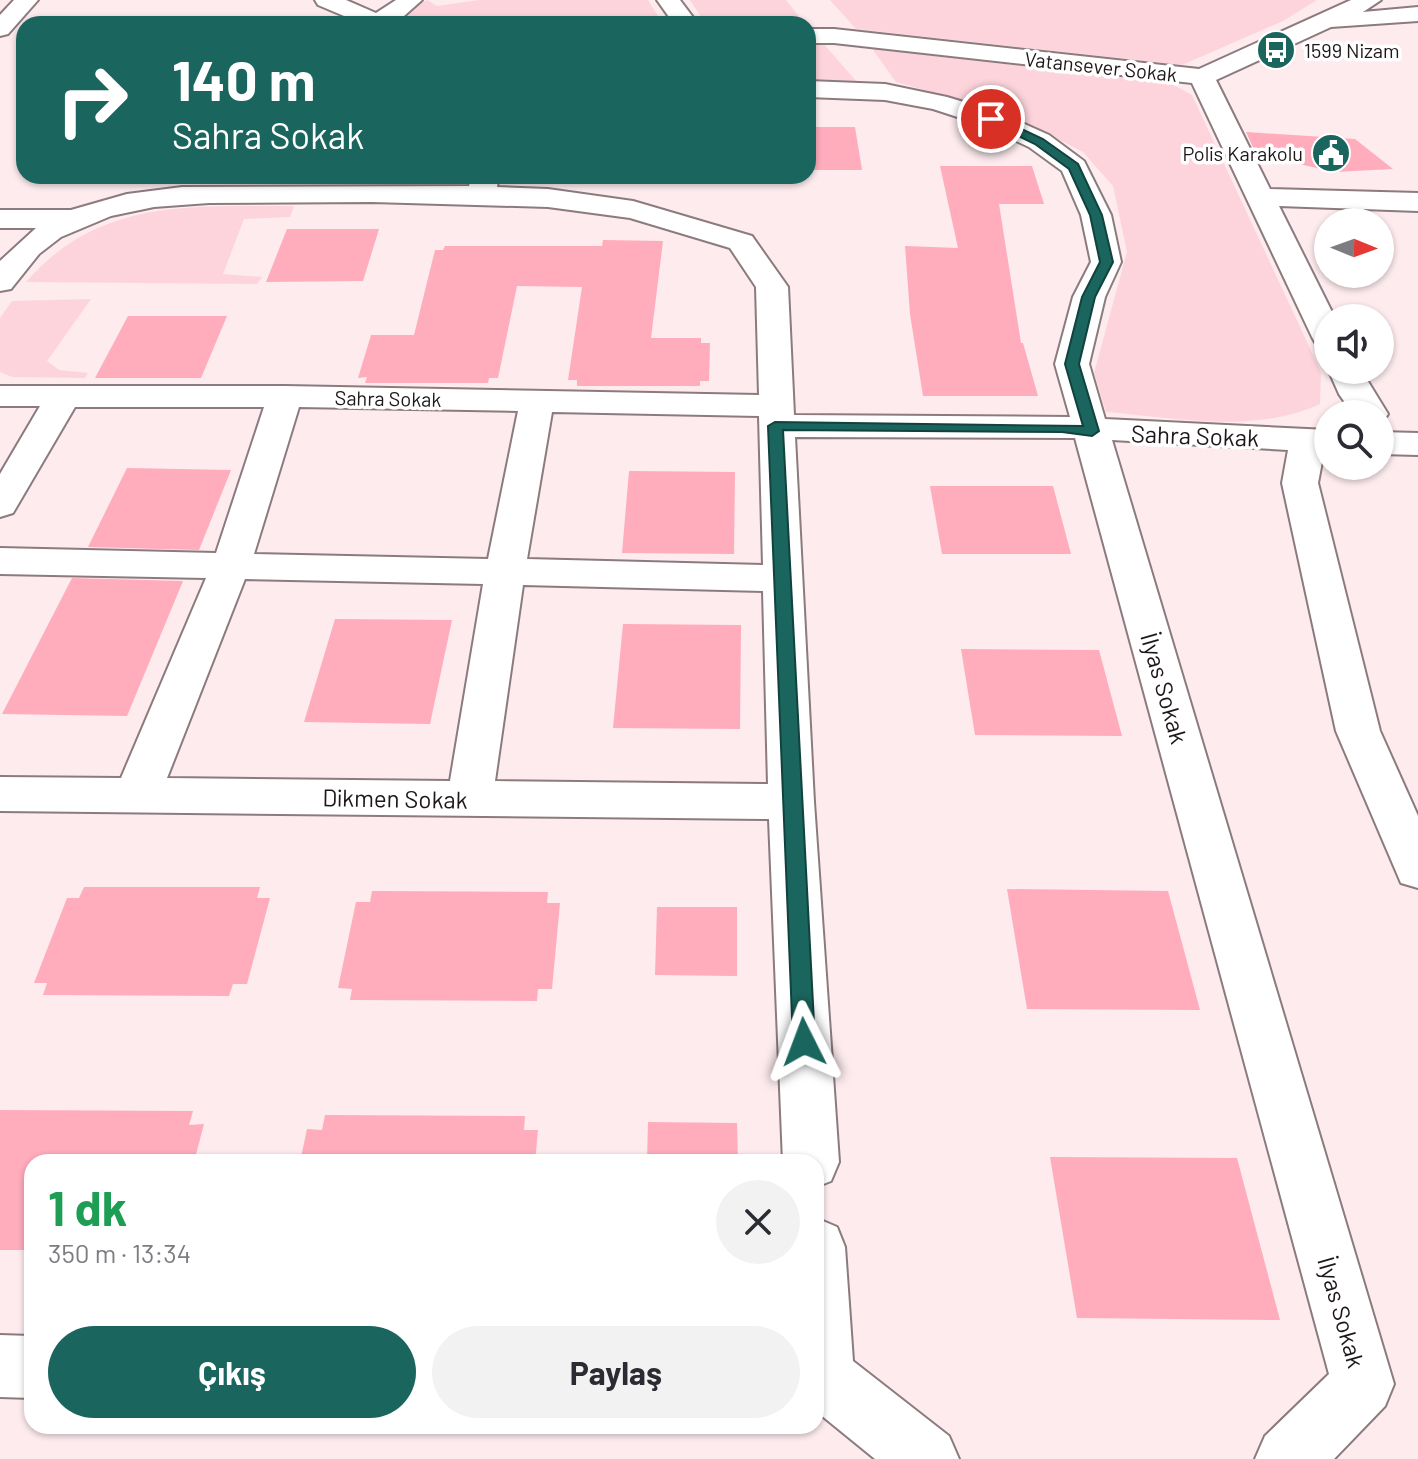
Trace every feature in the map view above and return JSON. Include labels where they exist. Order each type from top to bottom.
[{"type":"street","points":[[0,29],[27,0]]},
{"type":"street","points":[[326,0],[361,16]]},
{"type":"street","points":[[390,16],[411,0]]},
{"type":"street","points":[[1202,77],[1370,0]]},
{"type":"street","points":[[817,12],[834,36],[885,92]]},
{"type":"street","points":[[1319,23],[1413,12]]},
{"type":"street","name":"Vatansever Sokak","points":[[816,36],[1202,77],[1314,308]]},
{"type":"street","name":"İlyas Sokak","points":[[816,89],[885,92],[938,102],[991,119],[1039,141],[1074,167],[1096,215],[1106,262],[1089,297],[1072,364],[1363,1384],[1288,1459]]},
{"type":"street","points":[[0,282],[20,254],[51,231],[78,219],[155,197],[309,184],[483,186],[633,210],[741,242],[772,287],[791,802],[811,1154]]},
{"type":"street","points":[[1261,197],[1418,202]]},
{"type":"street","points":[[0,219],[78,219]]},
{"type":"street","points":[[0,505],[64,395]]},
{"type":"street","name":"Sahra Sokak","points":[[0,396],[285,396],[537,401],[775,416],[1314,440]]},
{"type":"street","points":[[137,795],[231,566],[285,396]]},
{"type":"street","points":[[470,799],[505,572],[537,401]]},
{"type":"street","points":[[1314,450],[1300,483],[1358,731],[1418,869]]},
{"type":"street","points":[[0,561],[783,578]]},
{"type":"street","name":"Dikmen Sokak","points":[[0,794],[791,802]]},
{"type":"street","points":[[0,1366],[24,1367]]},
{"type":"street","points":[[824,1380],[926,1459]]},
{"type":"shaded area","points":[[427,0],[437,6],[479,0],[648,0],[658,16],[397,16]]},
{"type":"shaded area","points":[[690,0],[786,0],[799,16],[701,16]]},
{"type":"shaded area","points":[[830,0],[1317,0],[1283,21],[1182,65],[856,29]]},
{"type":"shaded area","points":[[816,42],[822,42],[857,82],[816,82]]},
{"type":"shaded area","points":[[878,47],[1136,77],[1174,85],[1192,95],[1314,357],[1314,384],[1321,384],[1320,400],[1314,400],[1314,406],[1295,413],[1243,421],[1215,422],[1106,412],[1094,373],[1127,252],[1113,186],[1083,152],[1048,134],[985,107],[896,82],[873,50]]},
{"type":"shaded area","points":[[294,206],[290,217],[244,219],[223,274],[262,277],[257,284],[26,282],[55,254],[85,234],[116,221],[150,212],[184,208]]},
{"type":"shaded area","points":[[91,299],[47,361],[59,370],[88,373],[85,378],[12,377],[0,372],[0,318],[12,301]]},
{"type":"building","points":[[816,127],[855,127],[862,170],[816,170]]},
{"type":"building","points":[[1246,132],[1355,139],[1393,169],[1334,172],[1256,154]]},
{"type":"building","points":[[940,166],[1032,166],[1044,204],[999,204],[1021,343],[1038,396],[923,396],[910,314],[905,246],[958,248]]},
{"type":"building","points":[[287,229],[379,229],[363,281],[266,282]]},
{"type":"building","points":[[603,240],[663,241],[651,338],[701,338],[701,343],[710,343],[709,381],[700,381],[700,386],[577,386],[577,380],[568,380],[582,287],[517,286],[498,378],[489,378],[488,383],[365,383],[367,377],[358,378],[371,335],[414,335],[435,250],[443,250],[445,246],[602,246]]},
{"type":"building","points":[[128,316],[227,316],[201,378],[95,378]]},
{"type":"building","points":[[127,468],[231,470],[199,550],[88,547]]},
{"type":"building","points":[[629,471],[735,472],[734,554],[622,553]]},
{"type":"building","points":[[930,486],[1053,486],[1071,554],[942,554]]},
{"type":"building","points":[[72,578],[183,581],[127,716],[2,714]]},
{"type":"building","points":[[335,619],[452,620],[430,724],[304,722]]},
{"type":"building","points":[[623,624],[741,625],[740,729],[613,728]]},
{"type":"building","points":[[961,649],[1099,650],[1122,736],[975,735]]},
{"type":"building","points":[[84,887],[260,887],[257,898],[270,898],[247,984],[233,984],[229,996],[43,995],[47,983],[34,983],[67,898],[79,898]]},
{"type":"building","points":[[1007,889],[1168,891],[1200,1010],[1027,1009]]},
{"type":"building","points":[[372,891],[548,892],[547,903],[560,903],[552,989],[538,989],[537,1001],[350,1000],[352,989],[338,988],[356,902],[370,902]]},
{"type":"building","points":[[657,907],[737,907],[737,976],[655,975]]},
{"type":"building","points":[[0,1110],[193,1111],[189,1125],[204,1124],[196,1154],[24,1154],[24,1250],[0,1250]]},
{"type":"building","points":[[325,1115],[525,1116],[524,1130],[538,1130],[536,1154],[302,1154],[307,1129],[322,1130]]},
{"type":"building","points":[[648,1122],[737,1123],[738,1154],[647,1154]]},
{"type":"building","points":[[1050,1157],[1237,1158],[1280,1320],[1077,1318]]},
{"type":"place","name":"1599 Nizam","points":[[1276,50]]},
{"type":"place","name":"Polis Karakolu","points":[[1331,153]]},
{"type":"route","points":[[804,1042],[775,426],[1062,427],[1092,431],[1072,364],[1089,297],[1106,262],[1096,215],[1074,167],[1039,141],[991,119]]}]
